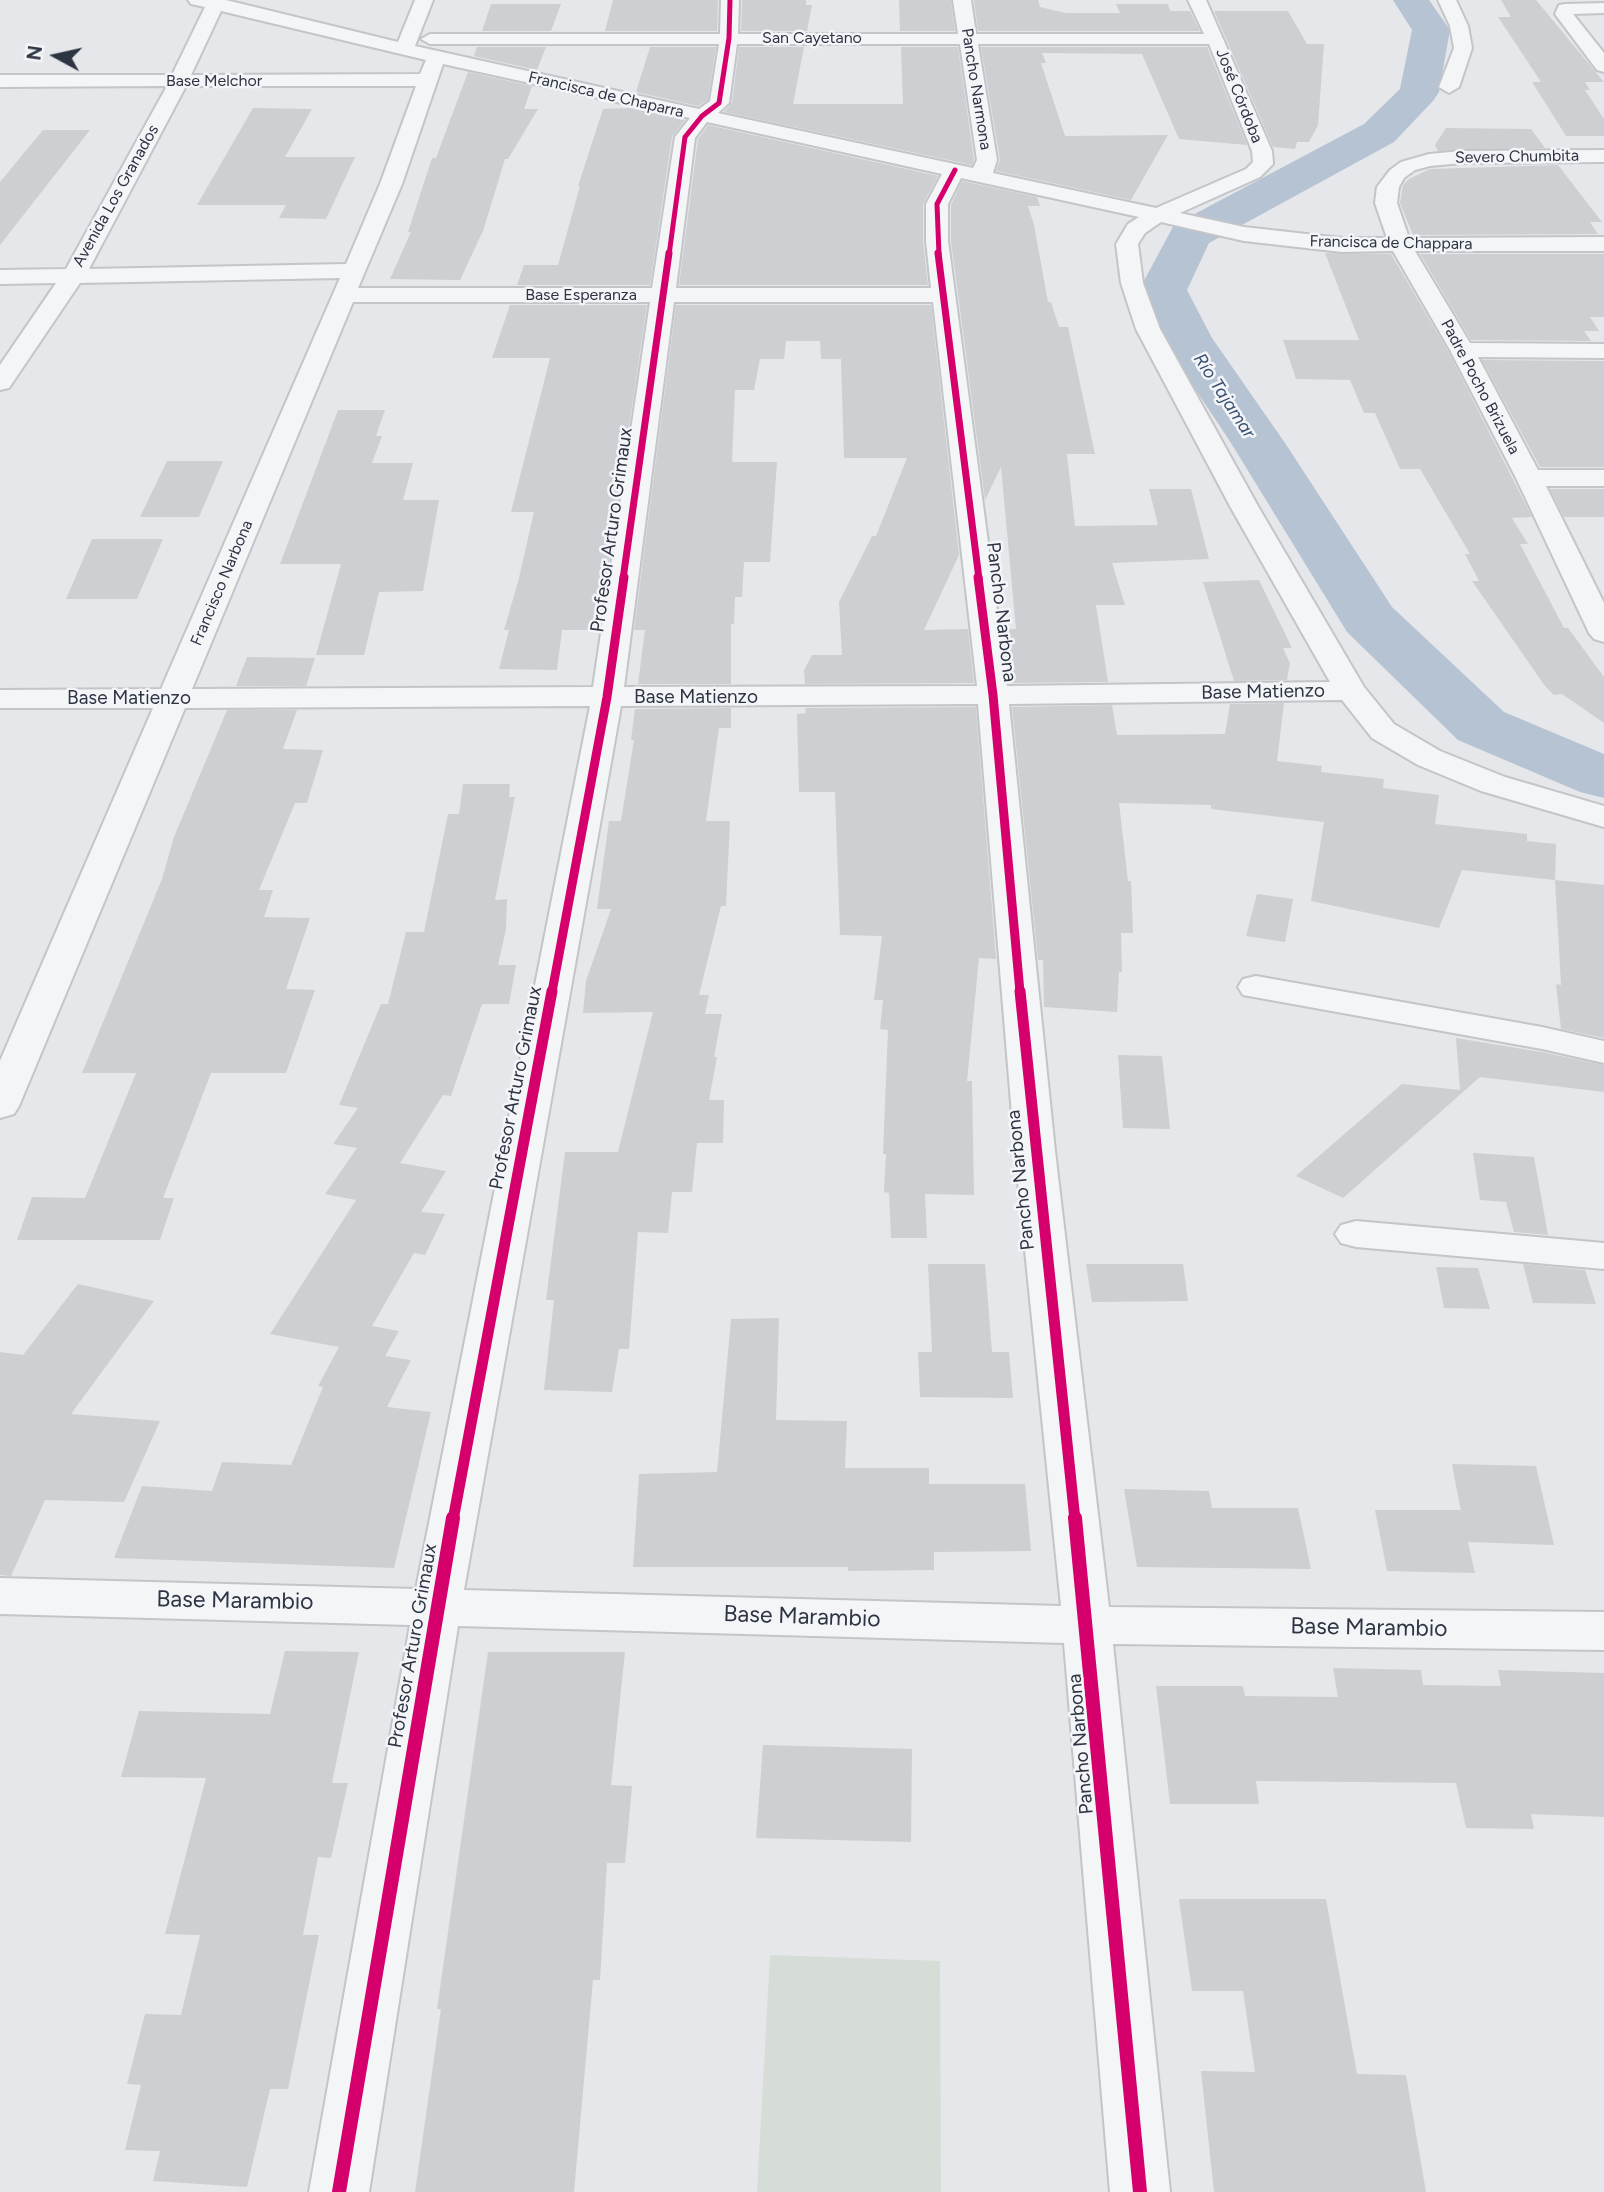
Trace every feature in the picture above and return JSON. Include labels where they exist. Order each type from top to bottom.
[{"type":"street","points":[[407,44],[424,0]]},
{"type":"street","name":"Profesor Arturo Grimaux","points":[[339,2192],[437,1606],[607,697],[685,137],[702,116],[719,103],[729,38],[730,0]]},
{"type":"street","name":"Pancho Narmona","points":[[962,0],[987,160],[968,173]]},
{"type":"street","name":"José Córdoba","points":[[1169,218],[1253,173],[1263,164],[1262,151],[1197,0]]},
{"type":"street","points":[[1447,0],[1459,26],[1463,48],[1449,87]]},
{"type":"street","name":"Francisca de Chaparra","points":[[209,1],[407,44],[432,68],[702,116],[1169,218]]},
{"type":"street","name":"Avenida Los Granados","points":[[0,383],[71,277],[179,81],[209,1]]},
{"type":"street","points":[[1604,8],[1565,9],[1564,14],[1604,66]]},
{"type":"street","name":"San Cayetano","points":[[407,44],[729,38],[1216,39]]},
{"type":"street","name":"Base Melchor","points":[[0,81],[179,81],[432,68]]},
{"type":"street","name":"Francisco Narbona","points":[[0,1106],[391,184],[432,68]]},
{"type":"street","name":"Severo Chumbita","points":[[1429,160],[1462,157],[1604,156]]},
{"type":"street","name":"Padre Pocho Brizuela","points":[[1429,160],[1408,166],[1397,174],[1388,187],[1386,203],[1400,245],[1462,350],[1529,478],[1604,634]]},
{"type":"street","name":"Pancho Narbona","points":[[968,173],[937,204],[937,241],[993,695],[1035,1151],[1087,1625],[1140,2192]]},
{"type":"street","points":[[1169,218],[1136,229],[1127,244],[1132,283],[1148,329],[1245,508],[1351,691],[1383,732],[1429,758],[1493,784],[1604,817]]},
{"type":"street","name":"Francisca de Chappara","points":[[1169,218],[1290,241],[1400,245],[1604,244]]},
{"type":"street","name":"Base Esperanza","points":[[0,277],[349,283],[661,295],[944,295]]},
{"type":"street","points":[[1462,350],[1604,351]]},
{"type":"street","points":[[1529,478],[1604,478]]},
{"type":"street","name":"Base Matienzo","points":[[0,699],[1351,691]]},
{"type":"street","points":[[1256,987],[1542,1038],[1604,1052]]},
{"type":"street","points":[[1356,1234],[1604,1256]]},
{"type":"street","name":"Base Marambio","points":[[0,1596],[1087,1625],[1604,1631]]},
{"type":"shaded area","points":[[770,1955],[940,1961],[941,2192],[757,2192]]},
{"type":"building","points":[[613,0],[718,0],[717,31],[605,31]]},
{"type":"building","points":[[742,0],[806,0],[806,5],[812,5],[807,31],[741,31]]},
{"type":"building","points":[[899,0],[951,0],[955,31],[900,31]]},
{"type":"building","points":[[974,0],[1038,0],[1040,7],[1066,13],[1120,13],[1116,4],[1168,4],[1170,11],[1190,11],[1200,31],[978,31]]},
{"type":"building","points":[[1501,0],[1536,0],[1604,82],[1585,82],[1590,90],[1585,90],[1604,119],[1604,136],[1566,136],[1532,82],[1541,82],[1498,17],[1511,17]]},
{"type":"building","points":[[491,4],[561,4],[551,31],[482,31]]},
{"type":"building","points":[[1214,11],[1288,11],[1307,44],[1324,44],[1318,125],[1309,142],[1297,142],[1295,149],[1273,147]]},
{"type":"building","points":[[477,47],[546,47],[537,70],[474,56]]},
{"type":"building","points":[[650,47],[716,47],[708,100],[698,106],[636,92]]},
{"type":"building","points":[[739,47],[804,47],[793,104],[903,104],[901,47],[958,47],[974,160],[972,165],[724,112],[732,103]]},
{"type":"building","points":[[981,47],[1207,47],[1247,145],[1179,139],[1142,54],[1042,53],[1046,63],[1041,63],[1065,136],[1168,135],[1131,200],[996,171],[1000,160]]},
{"type":"building","points":[[468,72],[532,86],[524,109],[538,109],[508,159],[505,159],[483,231],[460,280],[390,279],[411,232],[408,232],[432,158],[436,158]]},
{"type":"building","points":[[253,108],[312,109],[285,157],[355,157],[326,219],[279,218],[286,205],[197,205]]},
{"type":"building","points":[[631,108],[685,120],[672,137],[650,285],[517,285],[524,265],[558,265],[578,186],[603,109]]},
{"type":"building","points":[[708,125],[938,176],[923,204],[923,241],[928,285],[679,285],[698,139]]},
{"type":"building","points":[[1446,128],[1531,129],[1545,148],[1438,151],[1435,145]]},
{"type":"building","points":[[43,130],[90,130],[0,245],[0,182]]},
{"type":"building","points":[[1558,165],[1602,222],[1590,222],[1598,234],[1413,235],[1400,203],[1403,185],[1409,179],[1430,169]]},
{"type":"building","points":[[962,181],[1037,197],[1040,206],[1028,206],[1048,302],[1051,302],[1059,327],[1068,327],[1095,454],[1067,454],[1075,526],[1158,525],[1149,489],[1191,489],[1209,559],[1112,563],[1125,605],[1096,605],[1108,682],[1009,683],[1002,629],[1016,629],[1001,467],[985,500],[951,241],[951,205]]},
{"type":"building","points":[[1325,253],[1391,254],[1448,351],[1532,517],[1512,518],[1528,544],[1520,544],[1564,628],[1568,628],[1604,677],[1604,723],[1562,694],[1554,695],[1545,686],[1472,581],[1479,581],[1465,554],[1470,554],[1420,469],[1400,469],[1375,413],[1364,413],[1350,380],[1296,379],[1283,340],[1359,340]]},
{"type":"building","points":[[1420,254],[1604,254],[1604,317],[1590,317],[1599,331],[1584,331],[1591,341],[1471,340]]},
{"type":"building","points":[[510,305],[647,305],[599,630],[562,630],[557,670],[499,669],[509,630],[504,630],[534,512],[511,512],[550,358],[492,358]]},
{"type":"building","points":[[676,305],[931,305],[959,555],[924,630],[968,629],[974,683],[805,684],[804,670],[812,655],[842,655],[839,602],[872,536],[876,536],[907,458],[844,458],[841,359],[821,359],[820,341],[786,341],[784,359],[760,359],[754,390],[735,390],[732,462],[777,462],[770,562],[744,562],[742,597],[735,597],[734,624],[731,624],[731,684],[638,684],[645,630],[634,630]]},
{"type":"building","points":[[1482,360],[1604,361],[1604,467],[1540,467]]},
{"type":"building","points":[[338,410],[385,410],[376,436],[382,436],[372,463],[413,463],[403,500],[439,500],[423,591],[379,592],[364,655],[316,655],[341,564],[280,564]]},
{"type":"building","points":[[167,461],[223,461],[199,517],[140,517]]},
{"type":"building","points":[[1550,489],[1604,489],[1604,517],[1564,517]]},
{"type":"building","points":[[92,539],[163,539],[137,599],[66,599]]},
{"type":"building","points":[[1259,580],[1292,648],[1283,648],[1290,663],[1287,680],[1234,681],[1203,582]]},
{"type":"building","points":[[247,657],[315,658],[306,686],[236,686]]},
{"type":"building","points":[[1284,703],[1277,761],[1322,766],[1321,772],[1384,779],[1383,788],[1439,795],[1435,824],[1527,834],[1527,841],[1556,844],[1555,880],[1462,870],[1439,928],[1311,901],[1324,822],[1211,809],[1211,805],[1119,803],[1128,881],[1131,881],[1133,933],[1121,933],[1122,972],[1119,972],[1117,1012],[1044,1007],[1043,960],[1038,960],[1012,707],[1112,705],[1117,735],[1225,734],[1230,704]]},
{"type":"building","points":[[976,707],[996,959],[979,958],[967,1081],[972,1081],[974,1195],[925,1194],[927,1238],[891,1238],[889,1193],[884,1192],[886,1154],[883,1154],[888,1030],[880,1029],[883,1000],[874,1000],[882,936],[840,935],[835,792],[799,792],[797,714],[806,713],[805,708]]},
{"type":"building","points":[[731,708],[731,728],[719,728],[706,821],[730,821],[726,906],[721,906],[699,995],[709,995],[705,1014],[722,1014],[709,1100],[724,1100],[723,1143],[697,1143],[692,1192],[672,1192],[668,1233],[638,1232],[629,1349],[619,1349],[612,1392],[544,1390],[554,1300],[546,1300],[565,1152],[618,1152],[653,1012],[583,1013],[586,981],[611,909],[597,909],[609,821],[621,821],[634,740],[631,740],[635,709]]},
{"type":"building","points":[[227,710],[297,710],[283,749],[323,750],[307,803],[295,803],[259,890],[273,890],[264,917],[310,918],[286,989],[315,990],[286,1073],[211,1073],[163,1198],[174,1198],[160,1240],[17,1240],[32,1197],[85,1198],[136,1073],[82,1073],[162,879],[174,837]]},
{"type":"building","points":[[463,784],[510,784],[509,797],[515,797],[495,900],[507,899],[506,929],[498,965],[516,965],[509,1004],[482,1004],[451,1096],[443,1095],[400,1163],[446,1171],[421,1212],[445,1214],[425,1255],[414,1253],[372,1326],[399,1331],[385,1356],[411,1360],[387,1407],[431,1412],[394,1568],[114,1558],[142,1486],[212,1491],[222,1462],[291,1465],[323,1387],[318,1386],[339,1347],[270,1334],[356,1200],[325,1194],[357,1148],[333,1144],[358,1108],[339,1105],[381,1004],[388,1004],[406,932],[424,932],[448,814],[459,814]]},
{"type":"building","points":[[1555,880],[1604,885],[1604,1038],[1561,1029],[1556,984],[1561,985]]},
{"type":"building","points":[[1257,894],[1293,899],[1285,942],[1246,936]]},
{"type":"building","points":[[1456,1038],[1604,1065],[1604,1092],[1480,1077],[1343,1198],[1296,1176],[1402,1084],[1460,1090]]},
{"type":"building","points":[[1118,1055],[1162,1056],[1170,1129],[1123,1128]]},
{"type":"building","points":[[1473,1153],[1534,1157],[1548,1235],[1514,1232],[1506,1202],[1480,1200]]},
{"type":"building","points":[[928,1264],[985,1264],[992,1352],[1009,1352],[1013,1398],[920,1397],[918,1352],[932,1352]]},
{"type":"building","points":[[1086,1264],[1183,1264],[1188,1301],[1092,1302]]},
{"type":"building","points":[[1523,1264],[1585,1270],[1596,1304],[1533,1303]]},
{"type":"building","points":[[1436,1267],[1478,1268],[1490,1309],[1444,1308]]},
{"type":"building","points":[[78,1284],[154,1301],[71,1414],[160,1421],[124,1502],[45,1500],[11,1576],[0,1575],[0,1352],[23,1355]]},
{"type":"building","points":[[779,1318],[776,1420],[847,1421],[845,1468],[929,1468],[929,1484],[1025,1484],[1031,1551],[934,1552],[934,1570],[848,1571],[848,1567],[633,1567],[639,1474],[717,1472],[731,1319]]},
{"type":"building","points":[[1452,1464],[1536,1466],[1554,1545],[1468,1542],[1475,1573],[1387,1571],[1375,1510],[1461,1510]]},
{"type":"building","points":[[1124,1489],[1209,1491],[1212,1508],[1298,1508],[1311,1569],[1137,1567]]},
{"type":"building","points":[[285,1651],[359,1652],[332,1783],[348,1783],[331,1858],[318,1857],[303,1935],[319,1935],[288,2089],[270,2089],[247,2187],[153,2181],[160,2151],[125,2150],[141,2085],[127,2084],[145,2014],[181,2015],[200,1935],[165,1934],[206,1778],[121,1777],[139,1711],[270,1714]]},
{"type":"building","points":[[488,1652],[625,1652],[611,1785],[632,1786],[625,1863],[607,1863],[600,1980],[593,1980],[574,2192],[415,2192],[441,2009],[437,2009]]},
{"type":"building","points":[[1333,1668],[1421,1670],[1423,1685],[1501,1686],[1498,1670],[1604,1673],[1604,1817],[1531,1814],[1534,1829],[1466,1828],[1456,1783],[1256,1781],[1259,1804],[1170,1804],[1156,1686],[1243,1686],[1245,1696],[1338,1697]]},
{"type":"building","points":[[763,1745],[912,1749],[911,1842],[756,1838]]},
{"type":"building","points":[[1179,1899],[1326,1899],[1357,2074],[1406,2075],[1426,2192],[1214,2192],[1201,2071],[1255,2072],[1243,1991],[1192,1991]]},
{"type":"waterway","name":"Río Tajamar","points":[[1411,0],[1431,30],[1419,92],[1379,133],[1190,235],[1163,290],[1187,339],[1258,443],[1369,619],[1481,726],[1604,778]]},
{"type":"cycle path","points":[[339,2192],[437,1606],[607,697],[685,137],[702,116],[719,103],[729,38],[730,0]]},
{"type":"cycle path","points":[[955,170],[937,204],[937,241],[993,695],[1035,1151],[1087,1625],[1140,2192]]}]
